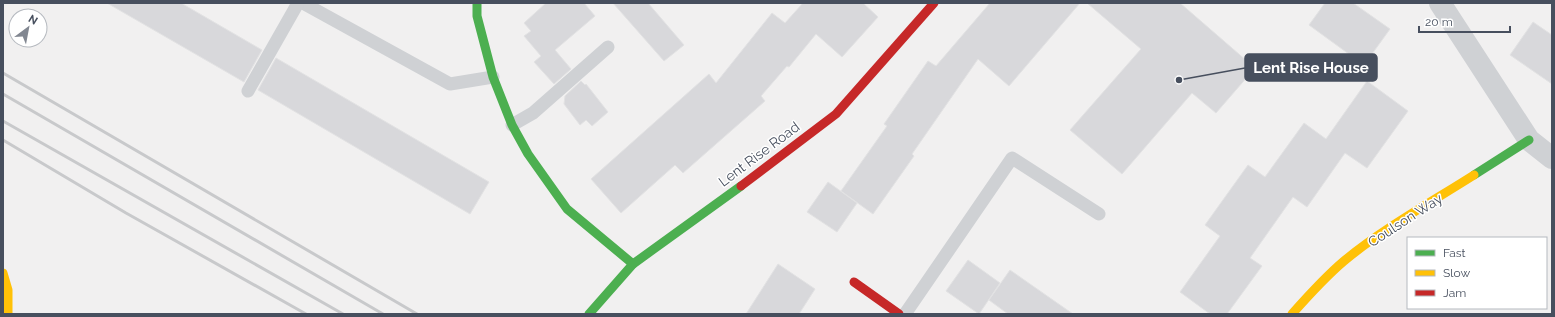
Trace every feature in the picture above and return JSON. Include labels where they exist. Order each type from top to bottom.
[{"type":"street","points":[[476,3],[477,16],[493,77],[512,125],[528,154],[567,209],[633,264]]},
{"type":"street","name":"Lent Rise Road","points":[[589,314],[633,264],[740,187],[836,114],[934,3]]},
{"type":"street","points":[[1440,3],[1529,140],[1552,158]]},
{"type":"street","name":"Coulson Way","points":[[1292,314],[1316,287],[1343,262],[1369,242],[1529,140]]},
{"type":"street","points":[[3,273],[8,290],[8,314]]},
{"type":"street","points":[[854,282],[892,312]]},
{"type":"lane","points":[[248,91],[298,3]]},
{"type":"lane","points":[[303,3],[450,84],[493,77]]},
{"type":"lane","points":[[512,125],[533,113],[608,47]]},
{"type":"lane","points":[[905,314],[1012,158],[1100,214]]},
{"type":"building","points":[[107,3],[181,3],[262,50],[244,82]]},
{"type":"building","points":[[546,3],[584,3],[595,16],[555,50],[571,69],[554,84],[534,62],[541,56],[524,36],[531,31],[524,23]]},
{"type":"building","points":[[613,3],[648,3],[684,45],[664,61]]},
{"type":"building","points":[[803,3],[863,3],[878,17],[842,57],[816,34],[789,67],[787,66],[761,96],[765,101],[683,173],[675,165],[621,213],[591,179],[709,74],[716,83],[772,13],[785,23]]},
{"type":"building","points":[[990,3],[1080,3],[1009,86],[978,59],[912,154],[914,156],[873,214],[841,191],[887,126],[884,124],[928,61],[936,66]]},
{"type":"building","points":[[1087,3],[1180,3],[1255,68],[1216,113],[1192,93],[1122,174],[1070,130],[1141,49]]},
{"type":"building","points":[[1325,3],[1353,3],[1390,29],[1364,65],[1309,25]]},
{"type":"building","points":[[1533,22],[1552,35],[1552,84],[1510,55]]},
{"type":"building","points":[[276,58],[489,182],[470,214],[258,90]]},
{"type":"building","points":[[581,81],[585,85],[586,84],[608,112],[592,126],[586,120],[580,125],[564,104],[565,96]]},
{"type":"building","points":[[1367,81],[1408,111],[1367,168],[1345,153],[1307,207],[1293,197],[1250,258],[1262,266],[1227,314],[1210,314],[1180,292],[1220,236],[1205,225],[1248,165],[1265,177],[1304,123],[1326,139]]},
{"type":"building","points":[[828,182],[857,203],[837,232],[807,212]]},
{"type":"building","points":[[968,260],[1000,283],[979,314],[946,291]]},
{"type":"building","points":[[778,264],[815,289],[799,314],[746,314]]},
{"type":"building","points":[[1010,270],[1073,314],[1008,314],[989,300]]},
{"type":"railway","points":[[3,73],[417,314]]},
{"type":"railway","points":[[3,94],[383,314]]},
{"type":"railway","points":[[3,121],[343,314]]},
{"type":"railway","points":[[3,140],[126,213],[306,314]]},
{"type":"traffic: fast","points":[[477,3],[477,16],[493,77],[512,125],[528,154],[567,209],[633,264]]},
{"type":"traffic: fast","points":[[1474,175],[1529,140]]},
{"type":"traffic: fast","points":[[589,314],[633,264],[741,186]]},
{"type":"traffic: slow","points":[[1292,314],[1330,274],[1359,249],[1474,175]]},
{"type":"traffic: slow","points":[[3,273],[8,290],[8,314]]},
{"type":"traffic: jam","points":[[741,186],[836,114],[934,3]]},
{"type":"traffic: jam","points":[[854,282],[899,314]]},
{"type":"place","name":"Lent Rise House","points":[[1179,80]]}]
